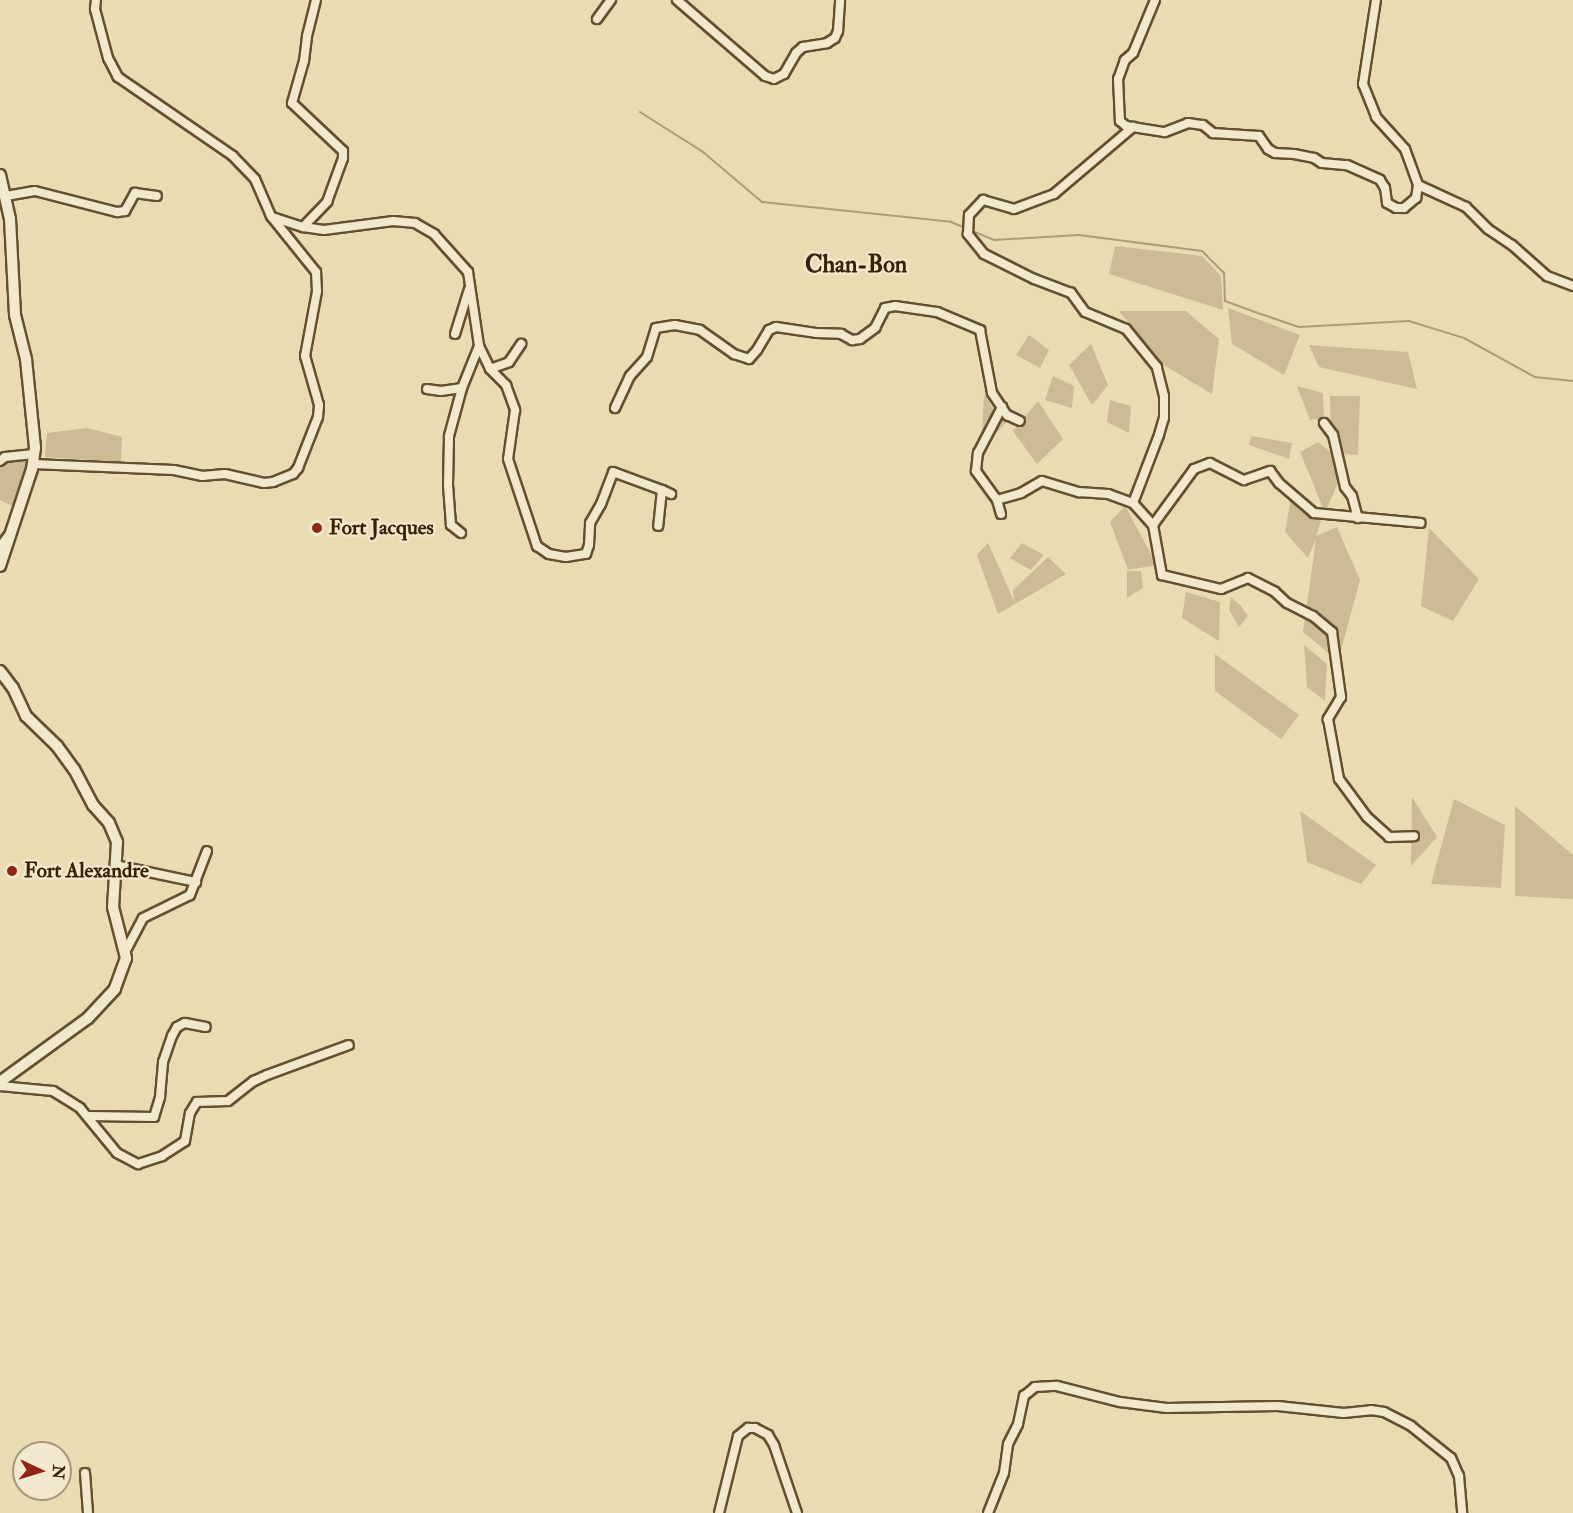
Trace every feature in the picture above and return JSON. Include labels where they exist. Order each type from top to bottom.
[{"type":"street","points":[[0,461],[5,457],[174,470],[202,476],[225,474],[264,483],[293,474],[298,468],[318,417],[319,405],[305,356],[317,279],[312,267],[271,216],[255,179],[233,156],[118,77],[108,58],[95,9],[96,0]]},
{"type":"street","points":[[303,227],[327,202],[343,158],[343,150],[292,104],[304,61],[307,36],[316,0]]},
{"type":"street","points":[[597,19],[611,0]]},
{"type":"street","points":[[677,0],[765,76],[774,79],[784,74],[796,53],[803,46],[827,43],[835,38],[838,31],[840,0]]},
{"type":"street","points":[[1155,0],[1133,53],[1125,60],[1118,79],[1120,121],[1126,126],[1166,132],[1188,123],[1203,125],[1214,134],[1259,136],[1268,149],[1275,153],[1294,154],[1314,158],[1322,163],[1347,165],[1380,180],[1385,188],[1386,203],[1396,208],[1404,208],[1416,198],[1418,185],[1405,149],[1376,117],[1363,84],[1377,0]]},
{"type":"street","points":[[1133,127],[1054,194],[1014,209],[1005,208],[992,200],[983,200],[970,212],[968,224],[968,234],[984,254],[1034,279],[1071,293],[1085,312],[1126,329],[1156,367],[1164,396],[1164,418],[1133,503]]},
{"type":"street","points":[[0,175],[10,219],[15,315],[32,399],[34,459],[0,566]]},
{"type":"street","points":[[1418,185],[1466,207],[1488,229],[1512,245],[1547,276],[1573,286]]},
{"type":"street","points":[[6,196],[34,191],[117,212],[125,211],[135,193],[157,196]]},
{"type":"street","points":[[271,216],[303,227],[324,230],[393,221],[415,223],[434,234],[468,272],[479,346],[490,369],[506,385],[515,410],[508,459],[537,546],[549,554],[566,557],[586,554],[590,523],[601,504],[613,472],[671,494]]},
{"type":"street","points":[[455,334],[471,284]]},
{"type":"street","points":[[615,408],[630,376],[647,357],[656,328],[675,325],[700,330],[734,354],[749,359],[769,330],[776,327],[841,334],[852,340],[860,339],[875,328],[885,308],[895,306],[937,312],[980,330],[992,393],[1007,415],[1020,421]]},
{"type":"street","points":[[490,369],[508,362],[521,344]]},
{"type":"street","points":[[460,533],[452,525],[448,485],[449,436],[462,388],[479,346]]},
{"type":"street","points":[[427,389],[441,391],[462,388]]},
{"type":"street","points":[[1000,514],[997,500],[976,471],[978,453],[1002,407]]},
{"type":"street","points":[[1324,423],[1333,435],[1345,487],[1352,496],[1358,518]]},
{"type":"street","points":[[1153,525],[1194,469],[1210,463],[1244,480],[1270,471],[1314,513],[1421,523]]},
{"type":"street","points":[[997,500],[1021,493],[1042,481],[1079,492],[1108,494],[1133,503],[1153,525],[1162,575],[1221,590],[1248,578],[1275,592],[1287,603],[1313,616],[1332,632],[1341,697],[1328,719],[1339,779],[1367,817],[1389,837],[1414,836]]},
{"type":"street","points":[[658,526],[662,490]]},
{"type":"street","points":[[0,547],[12,534]]},
{"type":"street","points":[[0,671],[13,688],[26,716],[57,746],[74,769],[93,806],[109,823],[117,842],[113,907],[125,952]]},
{"type":"street","points":[[0,1084],[88,1018],[115,989],[123,969],[125,952],[143,918],[190,895],[207,851]]},
{"type":"street","points":[[115,865],[196,882]]},
{"type":"street","points":[[89,1116],[154,1117],[163,1062],[172,1035],[177,1027],[184,1023],[206,1027]]},
{"type":"street","points":[[0,1084],[52,1091],[89,1116],[103,1138],[117,1153],[138,1164],[147,1163],[177,1148],[184,1140],[190,1113],[197,1102],[228,1101],[261,1078],[349,1045]]},
{"type":"street","points":[[988,1513],[1004,1473],[1008,1444],[1018,1424],[1021,1402],[1028,1391],[1046,1386],[1057,1386],[1120,1402],[1167,1408],[1278,1406],[1344,1413],[1371,1410],[1384,1412],[1411,1426],[1451,1458],[1459,1476],[1462,1513]]},
{"type":"street","points":[[719,1513],[738,1436],[748,1428],[755,1428],[768,1435],[774,1445],[797,1513]]},
{"type":"street","points":[[85,1473],[87,1513]]},
{"type":"shaded area","points":[[1115,246],[1202,256],[1221,276],[1223,310],[1109,274]]},
{"type":"shaded area","points":[[1228,308],[1300,335],[1284,375],[1232,344]]},
{"type":"shaded area","points":[[1119,311],[1186,311],[1219,339],[1212,394],[1162,364]]},
{"type":"shaded area","points":[[1029,335],[1049,350],[1040,368],[1016,355]]},
{"type":"shaded area","points":[[1091,344],[1108,385],[1092,405],[1069,365]]},
{"type":"shaded area","points":[[1309,345],[1408,352],[1417,389],[1319,367]]},
{"type":"shaded area","points":[[1053,376],[1074,386],[1072,408],[1045,400]]},
{"type":"shaded area","points":[[1297,386],[1323,393],[1324,418],[1310,420]]},
{"type":"shaded area","points":[[984,394],[993,409],[1006,423],[981,448]]},
{"type":"shaded area","points":[[1330,396],[1360,396],[1358,455],[1332,453],[1346,464],[1325,513],[1300,452],[1318,442],[1331,452]]},
{"type":"shaded area","points":[[1110,400],[1131,406],[1129,433],[1107,422]]},
{"type":"shaded area","points":[[1038,401],[1063,439],[1037,464],[1013,431]]},
{"type":"shaded area","points":[[87,428],[122,437],[121,462],[45,457],[47,433]]},
{"type":"shaded area","points":[[1251,436],[1292,443],[1289,459],[1249,445]]},
{"type":"shaded area","points":[[28,459],[14,507],[0,500],[0,464]]},
{"type":"shaded area","points":[[1291,498],[1321,521],[1316,536],[1337,527],[1360,580],[1338,661],[1303,632],[1316,539],[1308,558],[1285,532]]},
{"type":"shaded area","points":[[1125,506],[1157,565],[1128,570],[1110,522]]},
{"type":"shaded area","points":[[1429,528],[1479,579],[1453,621],[1421,606]]},
{"type":"shaded area","points":[[988,543],[1014,601],[1013,590],[1048,557],[1066,574],[998,614],[977,555]]},
{"type":"shaded area","points":[[1022,543],[1044,555],[1031,570],[1010,558]]},
{"type":"shaded area","points":[[1127,571],[1141,571],[1143,588],[1127,598]]},
{"type":"shaded area","points":[[1186,592],[1220,602],[1219,641],[1182,618]]},
{"type":"shaded area","points":[[1231,597],[1248,616],[1239,627],[1229,610]]},
{"type":"shaded area","points":[[1304,645],[1327,664],[1325,701],[1307,687]]},
{"type":"shaded area","points":[[1215,654],[1299,715],[1281,739],[1215,691]]},
{"type":"shaded area","points":[[1412,797],[1437,837],[1411,866]]},
{"type":"shaded area","points":[[1454,799],[1505,825],[1501,888],[1431,884]]},
{"type":"shaded area","points":[[1515,806],[1573,855],[1573,899],[1515,896]]},
{"type":"shaded area","points":[[1300,811],[1376,865],[1361,884],[1307,862]]},
{"type":"waterway","points":[[640,112],[703,152],[762,202],[951,222],[994,240],[1079,235],[1202,251],[1224,273],[1225,301],[1261,314],[1299,327],[1409,321],[1464,338],[1535,377],[1573,381]]},
{"type":"place","name":"Fort Jacques","points":[[317,528]]},
{"type":"place","name":"Fort Alexandre","points":[[12,871]]},
{"type":"district","name":"Chan-Bon","points":[[856,265]]}]
